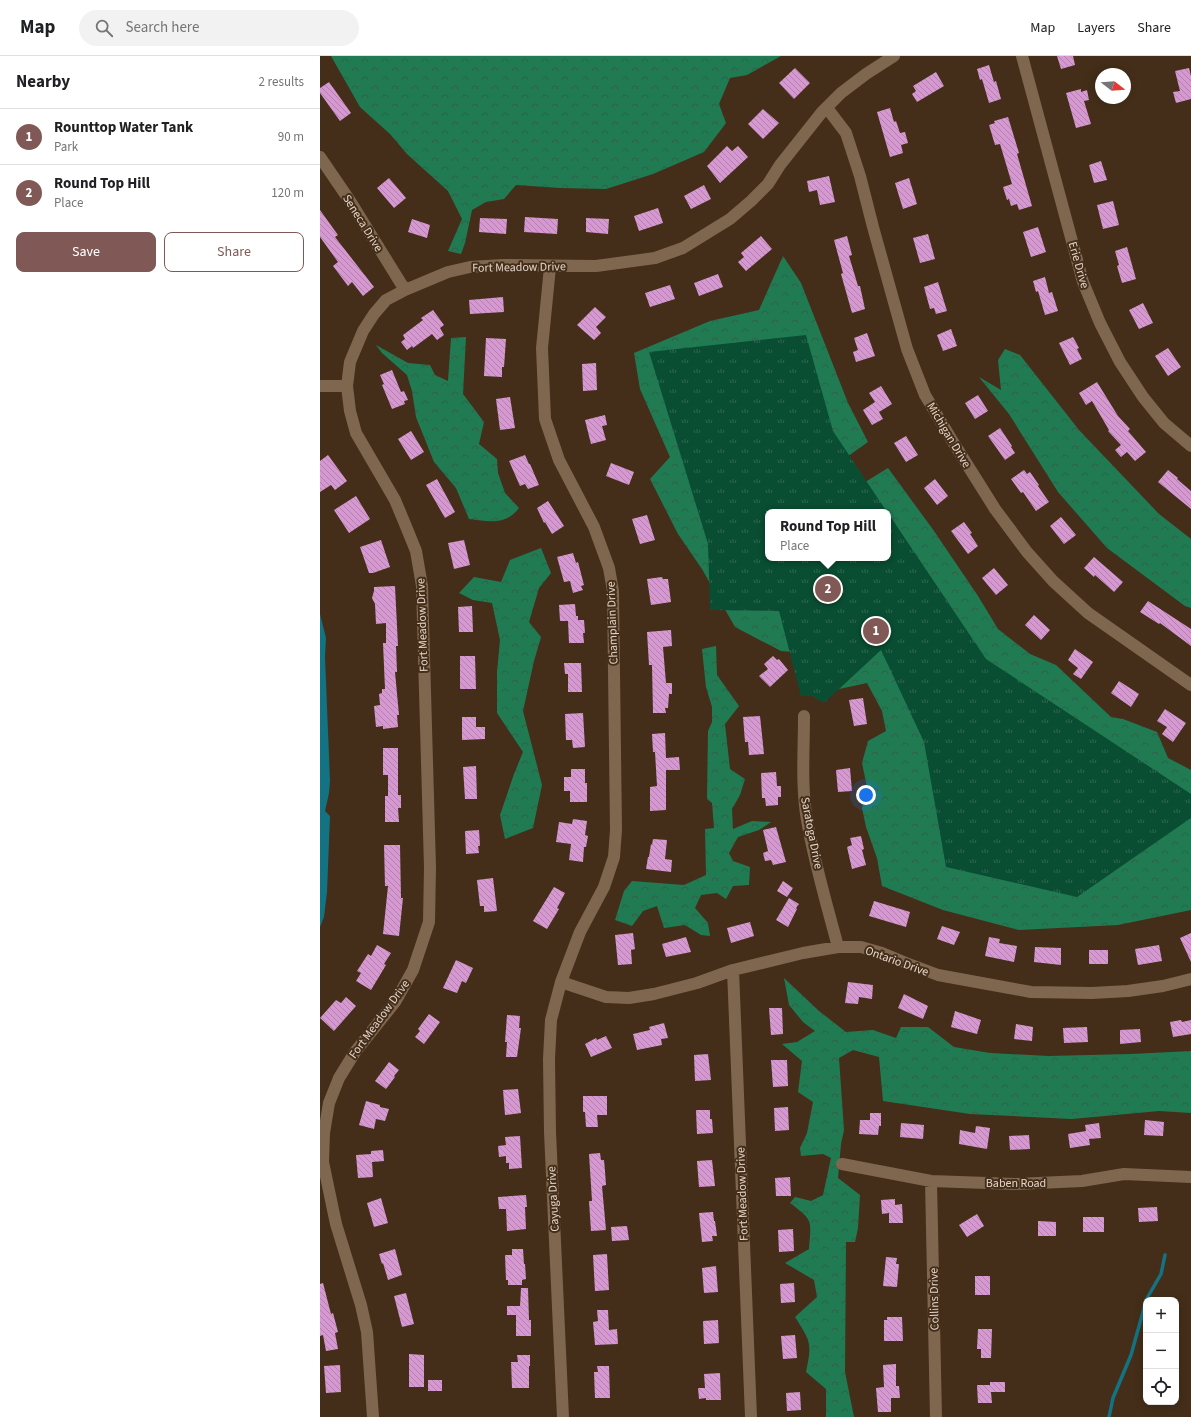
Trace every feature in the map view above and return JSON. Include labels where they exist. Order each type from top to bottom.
[{"type":"street","name":"Fort Meadow Drive","points":[[373,1417],[367,1332],[361,1305],[336,1224],[323,1162],[324,1133],[329,1103],[339,1078],[355,1052],[395,1002],[414,970],[429,922],[430,867],[422,586],[416,551],[395,500],[356,433],[350,411],[347,386],[350,362],[363,330],[386,300],[404,290],[448,272],[470,267],[503,265],[596,266],[655,258],[683,248],[730,219],[768,184],[780,165],[841,93],[866,74],[894,56]]},
{"type":"street","name":"Erie Drive","points":[[1022,56],[1083,282],[1100,323],[1120,362],[1143,397],[1164,423],[1191,446]]},
{"type":"street","name":"Michigan Drive","points":[[827,108],[846,132],[860,176],[872,227],[907,349],[925,395],[995,509],[1027,552],[1053,581],[1088,614],[1191,685]]},
{"type":"street","name":"Seneca Drive","points":[[320,156],[350,201],[404,290]]},
{"type":"street","name":"Champlain Drive","points":[[550,266],[542,348],[545,418],[559,460],[594,527],[609,568],[613,590],[615,689],[616,830],[614,857],[604,887],[580,932],[561,982]]},
{"type":"street","points":[[320,386],[347,386]]},
{"type":"street","name":"Saratoga Drive","points":[[804,716],[803,781],[807,819],[820,878],[838,947]]},
{"type":"street","name":"Ontario Drive","points":[[561,982],[606,997],[629,998],[697,983],[733,970],[802,953],[838,947],[860,947],[882,953],[938,975],[1031,992],[1092,993],[1128,991],[1163,986],[1191,979]]},
{"type":"street","name":"Fort Meadow Drive","points":[[733,970],[751,1417]]},
{"type":"street","name":"Cayuga Drive","points":[[561,982],[551,1020],[549,1059],[550,1132],[563,1417]]},
{"type":"street","name":"Baben Road","points":[[842,1164],[931,1180],[1015,1184],[1082,1181],[1124,1174],[1191,1177]]},
{"type":"street","name":"Collins Drive","points":[[931,1180],[936,1417]]},
{"type":"green space","points":[[331,56],[781,56],[747,75],[730,78],[719,104],[726,123],[704,152],[653,174],[606,189],[516,185],[504,199],[486,202],[472,210],[465,243],[461,254],[448,251],[462,219],[448,191],[407,154],[390,134],[360,107]]},
{"type":"green space","points":[[783,256],[801,283],[848,403],[868,442],[844,459],[862,484],[888,468],[934,531],[978,596],[998,629],[1030,654],[1056,665],[1111,717],[1123,719],[1157,732],[1168,758],[1191,770],[1191,910],[1118,925],[1019,930],[943,910],[882,886],[877,858],[866,827],[862,808],[867,787],[862,763],[868,741],[886,731],[882,711],[867,683],[825,692],[887,561],[891,561],[891,509],[765,509],[765,561],[769,561],[805,653],[781,651],[735,627],[702,569],[678,534],[650,479],[670,457],[640,389],[634,353],[710,321],[759,310]]},
{"type":"green space","points":[[806,335],[833,431],[885,509],[765,509],[765,561],[891,561],[891,517],[986,659],[1191,794],[1191,818],[1077,897],[946,867],[924,742],[881,650],[824,703],[812,696],[801,696],[779,611],[710,610],[708,544],[649,352]]},
{"type":"green space","points":[[466,337],[463,394],[484,422],[479,444],[497,459],[498,473],[505,493],[519,508],[514,514],[502,520],[490,521],[469,519],[456,488],[434,462],[416,417],[412,391],[407,375],[382,353],[376,345],[408,363],[430,365],[435,375],[448,381],[451,338]]},
{"type":"green space","points":[[1005,349],[1020,355],[1079,430],[1159,514],[1191,539],[1191,608],[1185,606],[1107,548],[1058,492],[1009,414],[979,377],[1001,390],[998,360]]},
{"type":"green space","points":[[541,548],[551,573],[539,588],[529,622],[541,637],[523,711],[542,785],[533,828],[505,839],[500,815],[523,752],[497,713],[497,672],[500,640],[492,603],[473,600],[459,593],[474,577],[501,582],[510,560]]},
{"type":"green space","points":[[716,646],[717,675],[739,706],[725,724],[730,769],[745,779],[740,795],[732,809],[733,829],[752,821],[771,822],[759,830],[738,837],[729,853],[733,861],[750,867],[749,885],[733,886],[726,899],[717,893],[701,895],[695,908],[708,923],[710,936],[701,935],[685,925],[664,928],[657,906],[643,911],[632,926],[615,920],[624,891],[632,881],[684,885],[706,875],[705,829],[714,828],[712,803],[707,799],[708,731],[712,722],[712,707],[706,687],[702,649]]},
{"type":"green space","points":[[784,978],[819,1011],[846,1032],[873,1030],[896,1038],[901,1027],[928,1027],[954,1047],[990,1053],[1048,1056],[1191,1051],[1191,1113],[1159,1111],[1072,1119],[970,1114],[883,1101],[879,1057],[853,1050],[839,1058],[844,1130],[841,1144],[838,1178],[860,1195],[858,1228],[855,1242],[846,1242],[845,1372],[854,1417],[826,1417],[826,1389],[806,1372],[809,1355],[809,1343],[795,1317],[817,1297],[814,1280],[785,1263],[809,1249],[809,1222],[803,1214],[790,1203],[795,1197],[811,1201],[823,1195],[831,1158],[823,1154],[801,1156],[800,1148],[807,1133],[813,1102],[798,1092],[802,1061],[782,1044],[797,1042],[815,1031],[803,1022],[789,1005]]},
{"type":"water","points":[[320,614],[326,638],[325,657],[330,781],[325,811],[330,816],[327,892],[324,917],[320,927]]},
{"type":"building","points":[[1057,56],[1073,56],[1075,65],[1061,69]]},
{"type":"building","points":[[989,65],[994,82],[996,81],[1001,99],[989,103],[982,79],[980,80],[977,69]]},
{"type":"building","points":[[795,68],[810,83],[794,99],[779,83]]},
{"type":"building","points":[[1189,68],[1191,76],[1191,99],[1176,103],[1173,92],[1180,91],[1175,71]]},
{"type":"building","points":[[936,72],[944,86],[917,102],[912,94],[916,91],[913,86]]},
{"type":"building","points":[[329,82],[351,113],[340,121],[320,93],[320,88]]},
{"type":"building","points":[[1081,89],[1081,92],[1087,90],[1089,100],[1084,101],[1091,124],[1076,128],[1066,93]]},
{"type":"building","points":[[890,108],[894,122],[896,121],[900,133],[905,132],[908,143],[901,145],[903,153],[890,157],[877,112]]},
{"type":"building","points":[[763,109],[779,123],[763,139],[748,124]]},
{"type":"building","points":[[1008,117],[1019,153],[1017,154],[1032,206],[1019,210],[1017,204],[1011,206],[1009,199],[1007,200],[1003,187],[1012,184],[1000,144],[995,145],[989,125],[995,123],[994,121]]},
{"type":"building","points":[[727,146],[732,151],[738,146],[748,157],[720,183],[707,166]]},
{"type":"building","points":[[1101,161],[1107,180],[1094,183],[1089,165]]},
{"type":"building","points":[[829,176],[835,202],[820,205],[817,190],[809,192],[807,181]]},
{"type":"building","points":[[389,178],[406,198],[394,208],[377,188]]},
{"type":"building","points":[[909,178],[917,204],[903,209],[895,183]]},
{"type":"building","points":[[704,185],[711,199],[691,209],[684,196]]},
{"type":"building","points":[[1113,201],[1119,225],[1103,229],[1097,205]]},
{"type":"building","points":[[658,208],[663,223],[639,231],[634,216]]},
{"type":"building","points":[[320,210],[338,235],[335,237],[374,287],[363,296],[352,282],[348,286],[333,266],[338,262],[320,237]]},
{"type":"building","points":[[525,217],[558,219],[557,234],[524,232]]},
{"type":"building","points":[[480,218],[507,219],[506,234],[479,232]]},
{"type":"building","points":[[586,218],[609,219],[608,234],[586,232]]},
{"type":"building","points":[[412,219],[430,225],[427,238],[408,232]]},
{"type":"building","points":[[1038,227],[1046,252],[1031,257],[1023,232]]},
{"type":"building","points":[[928,234],[935,259],[920,263],[913,238]]},
{"type":"building","points":[[761,236],[772,249],[746,271],[738,262],[744,257],[741,253]]},
{"type":"building","points":[[847,236],[852,255],[849,256],[858,286],[860,286],[865,309],[852,313],[841,274],[843,273],[834,240]]},
{"type":"building","points":[[1127,247],[1136,279],[1122,283],[1117,266],[1119,265],[1115,251]]},
{"type":"building","points":[[718,274],[723,287],[699,296],[694,283]]},
{"type":"building","points":[[1045,277],[1049,293],[1052,292],[1058,311],[1045,315],[1038,291],[1036,292],[1033,281]]},
{"type":"building","points":[[938,282],[947,311],[936,314],[934,308],[930,309],[924,287]]},
{"type":"building","points":[[670,285],[675,299],[650,307],[645,293]]},
{"type":"building","points":[[503,297],[504,312],[470,314],[469,300]]},
{"type":"building","points":[[1143,303],[1153,323],[1139,329],[1129,310]]},
{"type":"building","points":[[595,307],[606,317],[596,327],[601,333],[594,340],[577,325]]},
{"type":"building","points":[[433,310],[444,325],[440,328],[444,335],[437,340],[432,334],[413,348],[412,346],[407,350],[401,342],[405,339],[403,335],[423,320],[421,318]]},
{"type":"building","points":[[951,329],[957,346],[943,351],[937,335]]},
{"type":"building","points":[[867,333],[875,356],[856,362],[853,352],[858,350],[854,338]]},
{"type":"building","points":[[1073,337],[1079,348],[1077,349],[1082,359],[1070,365],[1059,343]]},
{"type":"building","points":[[486,338],[506,339],[502,377],[484,376]]},
{"type":"building","points":[[1168,348],[1181,367],[1168,376],[1155,356]]},
{"type":"building","points":[[596,363],[597,390],[583,391],[582,364]]},
{"type":"building","points":[[392,370],[401,392],[404,391],[408,400],[404,401],[405,404],[392,409],[382,385],[384,384],[380,375]]},
{"type":"building","points":[[1097,382],[1118,416],[1130,429],[1128,431],[1146,452],[1135,461],[1127,452],[1121,457],[1115,450],[1121,445],[1108,431],[1109,430],[1092,401],[1086,405],[1079,393]]},
{"type":"building","points":[[881,386],[892,404],[879,412],[883,419],[872,425],[863,410],[875,402],[869,393]]},
{"type":"building","points":[[978,395],[988,411],[975,419],[965,403]]},
{"type":"building","points":[[510,397],[515,428],[500,430],[496,399]]},
{"type":"building","points":[[605,415],[607,425],[602,426],[606,440],[591,444],[585,420]]},
{"type":"building","points":[[1000,428],[1015,453],[1005,460],[988,436]]},
{"type":"building","points":[[411,431],[424,452],[411,460],[398,439]]},
{"type":"building","points":[[906,436],[918,455],[906,462],[894,443]]},
{"type":"building","points":[[328,455],[347,481],[335,490],[331,485],[320,492],[320,461]]},
{"type":"building","points":[[525,455],[539,485],[528,489],[525,484],[520,486],[509,461]]},
{"type":"building","points":[[611,463],[634,472],[629,485],[606,476]]},
{"type":"building","points":[[1024,470],[1027,474],[1030,472],[1049,502],[1036,511],[1023,492],[1021,493],[1011,479]]},
{"type":"building","points":[[1168,470],[1191,491],[1191,509],[1158,482]]},
{"type":"building","points":[[437,479],[455,512],[445,518],[426,485]]},
{"type":"building","points":[[935,479],[948,496],[937,505],[924,488]]},
{"type":"building","points":[[356,496],[370,519],[349,533],[334,510]]},
{"type":"building","points":[[548,501],[564,526],[552,534],[545,522],[544,523],[537,508]]},
{"type":"building","points":[[647,515],[655,540],[640,544],[632,519]]},
{"type":"building","points":[[1061,517],[1076,535],[1064,544],[1050,526]]},
{"type":"building","points":[[964,522],[972,533],[970,534],[978,546],[968,554],[951,531]]},
{"type":"building","points":[[381,540],[390,567],[369,573],[360,547]]},
{"type":"building","points":[[464,540],[470,565],[454,569],[448,543]]},
{"type":"building","points":[[573,553],[576,563],[578,562],[584,585],[581,586],[583,590],[573,593],[570,581],[564,582],[557,557]]},
{"type":"building","points":[[1094,557],[1123,582],[1114,592],[1095,575],[1094,577],[1084,568]]},
{"type":"building","points":[[994,568],[1008,585],[996,595],[982,578]]},
{"type":"building","points":[[662,577],[663,579],[668,579],[671,602],[651,605],[647,579]]},
{"type":"building","points":[[395,586],[398,646],[396,646],[397,672],[395,672],[399,715],[397,715],[398,727],[383,729],[383,726],[376,727],[374,706],[380,705],[379,694],[382,693],[382,689],[385,689],[383,643],[386,643],[386,623],[376,624],[375,604],[372,598],[374,587]]},
{"type":"building","points":[[1148,601],[1191,629],[1191,646],[1160,623],[1159,624],[1140,612]]},
{"type":"building","points":[[575,604],[576,616],[578,616],[578,620],[584,620],[584,643],[569,643],[568,621],[560,621],[559,605]]},
{"type":"building","points":[[472,606],[473,632],[459,632],[458,607]]},
{"type":"building","points":[[1034,615],[1050,630],[1041,640],[1025,625]]},
{"type":"building","points":[[671,630],[672,646],[663,647],[666,683],[672,683],[672,694],[669,694],[668,708],[665,708],[666,713],[653,713],[652,665],[649,665],[647,632]]},
{"type":"building","points":[[1075,649],[1093,662],[1081,679],[1073,674],[1078,668],[1068,660]]},
{"type":"building","points":[[460,656],[475,656],[476,689],[460,689]]},
{"type":"building","points":[[773,656],[777,660],[779,659],[788,670],[770,687],[759,676],[768,669],[764,664]]},
{"type":"building","points":[[564,663],[581,663],[582,692],[568,692],[568,674],[565,674]]},
{"type":"building","points":[[1119,681],[1139,694],[1131,707],[1111,693]]},
{"type":"building","points":[[863,698],[867,724],[854,726],[849,700]]},
{"type":"building","points":[[1165,709],[1186,723],[1173,742],[1162,734],[1167,727],[1157,721]]},
{"type":"building","points":[[583,713],[585,747],[573,748],[572,740],[566,740],[565,714]]},
{"type":"building","points":[[760,716],[764,754],[749,755],[748,742],[745,742],[743,717]]},
{"type":"building","points":[[462,717],[476,717],[476,727],[485,727],[485,739],[462,740]]},
{"type":"building","points":[[665,733],[666,758],[679,757],[680,770],[666,770],[666,810],[650,811],[650,787],[657,786],[655,752],[653,752],[652,734]]},
{"type":"building","points":[[383,748],[398,748],[398,795],[401,795],[401,808],[398,808],[399,822],[385,822],[385,796],[388,796],[388,775],[383,775]]},
{"type":"building","points":[[476,766],[477,799],[465,799],[463,767]]},
{"type":"building","points":[[850,768],[852,791],[838,792],[836,770]]},
{"type":"building","points":[[571,769],[585,769],[587,802],[570,802],[570,791],[564,791],[564,777],[571,777]]},
{"type":"building","points":[[776,772],[777,786],[781,786],[781,797],[778,797],[778,805],[766,806],[765,798],[762,798],[761,773]]},
{"type":"building","points":[[573,819],[587,821],[585,835],[588,836],[586,847],[584,847],[583,862],[569,860],[571,844],[556,842],[559,822],[572,824]]},
{"type":"building","points":[[776,827],[786,862],[773,865],[771,860],[765,861],[763,853],[768,851],[763,830]]},
{"type":"building","points":[[479,830],[479,853],[466,854],[465,831]]},
{"type":"building","points":[[861,836],[864,849],[862,850],[866,865],[852,869],[847,847],[852,845],[850,838]]},
{"type":"building","points":[[653,839],[667,840],[665,859],[672,860],[671,872],[646,869]]},
{"type":"building","points":[[384,845],[400,845],[401,898],[403,898],[399,936],[383,934],[388,886],[385,886]]},
{"type":"building","points":[[493,878],[497,911],[484,912],[484,906],[480,906],[477,880]]},
{"type":"building","points":[[783,881],[793,888],[787,897],[777,891]]},
{"type":"building","points":[[554,887],[565,893],[557,908],[559,909],[547,929],[533,921]]},
{"type":"building","points":[[789,898],[799,904],[788,927],[776,920]]},
{"type":"building","points":[[874,901],[910,912],[906,927],[869,916]]},
{"type":"building","points":[[750,922],[754,936],[731,943],[727,928]]},
{"type":"building","points":[[942,926],[960,932],[954,945],[937,939]]},
{"type":"building","points":[[633,933],[635,949],[631,950],[632,964],[618,965],[615,935]]},
{"type":"building","points":[[1191,933],[1191,962],[1180,938]]},
{"type":"building","points":[[686,937],[691,952],[666,957],[662,944]]},
{"type":"building","points":[[989,937],[1000,939],[999,943],[1017,946],[1014,962],[985,956]]},
{"type":"building","points":[[377,945],[391,953],[384,964],[386,965],[371,990],[356,981],[361,973],[357,971],[368,954],[371,956]]},
{"type":"building","points":[[1159,945],[1162,961],[1138,965],[1135,949]]},
{"type":"building","points":[[1035,947],[1061,948],[1061,965],[1034,962]]},
{"type":"building","points":[[1089,950],[1108,950],[1108,964],[1089,964]]},
{"type":"building","points":[[456,960],[473,968],[466,983],[462,981],[457,993],[443,988]]},
{"type":"building","points":[[848,982],[873,985],[872,999],[859,997],[858,1004],[845,1003]]},
{"type":"building","points":[[904,994],[928,1006],[923,1019],[898,1008]]},
{"type":"building","points":[[346,997],[356,1006],[334,1031],[320,1018],[336,1000],[341,1003]]},
{"type":"building","points":[[769,1008],[782,1008],[783,1034],[771,1035]]},
{"type":"building","points":[[955,1011],[981,1020],[977,1034],[951,1027]]},
{"type":"building","points":[[429,1014],[440,1022],[424,1044],[415,1037],[420,1031],[418,1029]]},
{"type":"building","points":[[507,1015],[520,1016],[519,1028],[521,1028],[517,1057],[506,1057],[507,1042],[505,1042]]},
{"type":"building","points":[[1181,1020],[1182,1022],[1191,1020],[1191,1034],[1173,1037],[1170,1022]]},
{"type":"building","points":[[664,1023],[668,1038],[661,1039],[662,1045],[637,1050],[633,1034],[650,1030],[649,1027]]},
{"type":"building","points":[[1016,1024],[1033,1027],[1032,1041],[1014,1039]]},
{"type":"building","points":[[1087,1027],[1088,1042],[1064,1043],[1063,1028]]},
{"type":"building","points":[[1140,1029],[1141,1042],[1120,1044],[1120,1030]]},
{"type":"building","points":[[606,1036],[612,1048],[591,1057],[585,1044],[596,1038],[597,1040]]},
{"type":"building","points":[[708,1054],[711,1080],[695,1081],[694,1055]]},
{"type":"building","points":[[771,1060],[787,1060],[788,1086],[773,1087]]},
{"type":"building","points":[[389,1062],[399,1070],[386,1089],[375,1081]]},
{"type":"building","points":[[518,1089],[521,1113],[505,1115],[503,1090]]},
{"type":"building","points":[[583,1096],[607,1096],[607,1115],[597,1115],[598,1127],[586,1127],[585,1112],[583,1112]]},
{"type":"building","points":[[366,1101],[389,1109],[385,1121],[376,1119],[374,1129],[359,1125]]},
{"type":"building","points":[[788,1107],[789,1130],[775,1131],[774,1108]]},
{"type":"building","points":[[696,1110],[710,1110],[713,1133],[697,1134]]},
{"type":"building","points":[[870,1113],[881,1113],[881,1126],[879,1126],[878,1135],[859,1134],[860,1120],[870,1120]]},
{"type":"building","points":[[1145,1120],[1164,1122],[1163,1136],[1144,1135]]},
{"type":"building","points":[[901,1123],[924,1125],[923,1139],[900,1137]]},
{"type":"building","points":[[1099,1123],[1101,1138],[1089,1139],[1090,1145],[1070,1148],[1068,1134],[1086,1131],[1085,1125]]},
{"type":"building","points":[[976,1126],[990,1128],[987,1149],[959,1144],[960,1130],[975,1133]]},
{"type":"building","points":[[1029,1135],[1030,1149],[1010,1150],[1009,1136]]},
{"type":"building","points":[[520,1136],[522,1168],[509,1169],[509,1163],[506,1163],[506,1156],[499,1157],[498,1146],[506,1145],[505,1137]]},
{"type":"building","points":[[383,1150],[384,1161],[372,1162],[373,1177],[358,1178],[356,1155],[371,1154],[371,1151]]},
{"type":"building","points":[[600,1153],[601,1160],[604,1160],[605,1171],[606,1185],[602,1186],[606,1230],[591,1231],[589,1201],[592,1201],[589,1154]]},
{"type":"building","points":[[712,1160],[715,1186],[699,1187],[697,1161]]},
{"type":"building","points":[[790,1177],[791,1196],[776,1196],[775,1178]]},
{"type":"building","points":[[526,1195],[526,1229],[507,1231],[506,1209],[499,1209],[498,1197]]},
{"type":"building","points":[[381,1198],[388,1223],[374,1227],[367,1203]]},
{"type":"building","points":[[895,1199],[895,1205],[902,1204],[903,1223],[889,1223],[889,1213],[882,1214],[881,1200]]},
{"type":"building","points":[[1157,1207],[1158,1221],[1139,1222],[1138,1208]]},
{"type":"building","points":[[713,1212],[717,1236],[712,1236],[713,1241],[702,1242],[699,1213]]},
{"type":"building","points":[[977,1214],[984,1226],[967,1237],[959,1225]]},
{"type":"building","points":[[1083,1217],[1104,1217],[1104,1232],[1083,1232]]},
{"type":"building","points":[[1038,1221],[1056,1222],[1056,1236],[1038,1236]]},
{"type":"building","points":[[627,1226],[629,1240],[612,1241],[611,1227]]},
{"type":"building","points":[[793,1229],[794,1251],[779,1252],[778,1230]]},
{"type":"building","points":[[395,1249],[402,1275],[388,1280],[379,1254]]},
{"type":"building","points":[[512,1249],[523,1249],[526,1279],[522,1280],[522,1285],[508,1285],[508,1280],[506,1280],[505,1255],[512,1255]]},
{"type":"building","points":[[607,1254],[609,1290],[595,1291],[593,1255]]},
{"type":"building","points":[[886,1257],[897,1258],[896,1264],[899,1264],[897,1287],[883,1286]]},
{"type":"building","points":[[716,1266],[718,1292],[704,1293],[702,1268]]},
{"type":"building","points":[[975,1276],[990,1276],[990,1295],[975,1295]]},
{"type":"building","points":[[323,1283],[331,1314],[333,1313],[338,1332],[335,1333],[338,1349],[326,1351],[323,1335],[320,1336],[320,1284]]},
{"type":"building","points":[[794,1283],[795,1302],[781,1303],[780,1284]]},
{"type":"building","points":[[521,1288],[528,1288],[531,1336],[516,1336],[516,1315],[507,1315],[507,1306],[520,1306]]},
{"type":"building","points":[[406,1293],[414,1324],[402,1327],[394,1296]]},
{"type":"building","points":[[597,1310],[608,1310],[609,1330],[617,1329],[618,1344],[595,1345],[593,1322],[598,1321]]},
{"type":"building","points":[[887,1317],[902,1317],[903,1341],[884,1341],[884,1320],[887,1320]]},
{"type":"building","points":[[718,1320],[719,1343],[704,1344],[703,1321]]},
{"type":"building","points":[[978,1329],[992,1329],[991,1358],[981,1358],[981,1349],[977,1349]]},
{"type":"building","points":[[795,1335],[797,1358],[783,1359],[781,1336]]},
{"type":"building","points":[[409,1354],[424,1355],[424,1387],[409,1387]]},
{"type":"building","points":[[517,1355],[530,1355],[529,1388],[512,1388],[511,1362],[518,1362]]},
{"type":"building","points":[[896,1364],[896,1386],[899,1386],[900,1398],[891,1398],[891,1412],[878,1412],[876,1388],[884,1387],[883,1365]]},
{"type":"building","points":[[340,1365],[341,1392],[326,1393],[324,1366]]},
{"type":"building","points":[[597,1366],[609,1366],[610,1398],[595,1398],[594,1372],[598,1372]]},
{"type":"building","points":[[720,1373],[721,1400],[706,1400],[706,1398],[699,1399],[698,1388],[705,1388],[704,1374]]},
{"type":"building","points":[[428,1380],[442,1380],[442,1391],[428,1391]]},
{"type":"building","points":[[990,1382],[1005,1382],[1005,1392],[991,1392],[992,1403],[978,1403],[977,1385],[990,1385]]},
{"type":"building","points":[[800,1392],[801,1410],[787,1411],[786,1393]]},
{"type":"waterway","points":[[1148,1297],[1161,1274],[1165,1255]]},
{"type":"waterway","points":[[1109,1417],[1113,1398],[1131,1355],[1143,1312]]},
{"type":"place","name":"Round Top Hill","points":[[828,589]]},
{"type":"place","name":"Rounttop Water Tank","points":[[876,631]]}]
